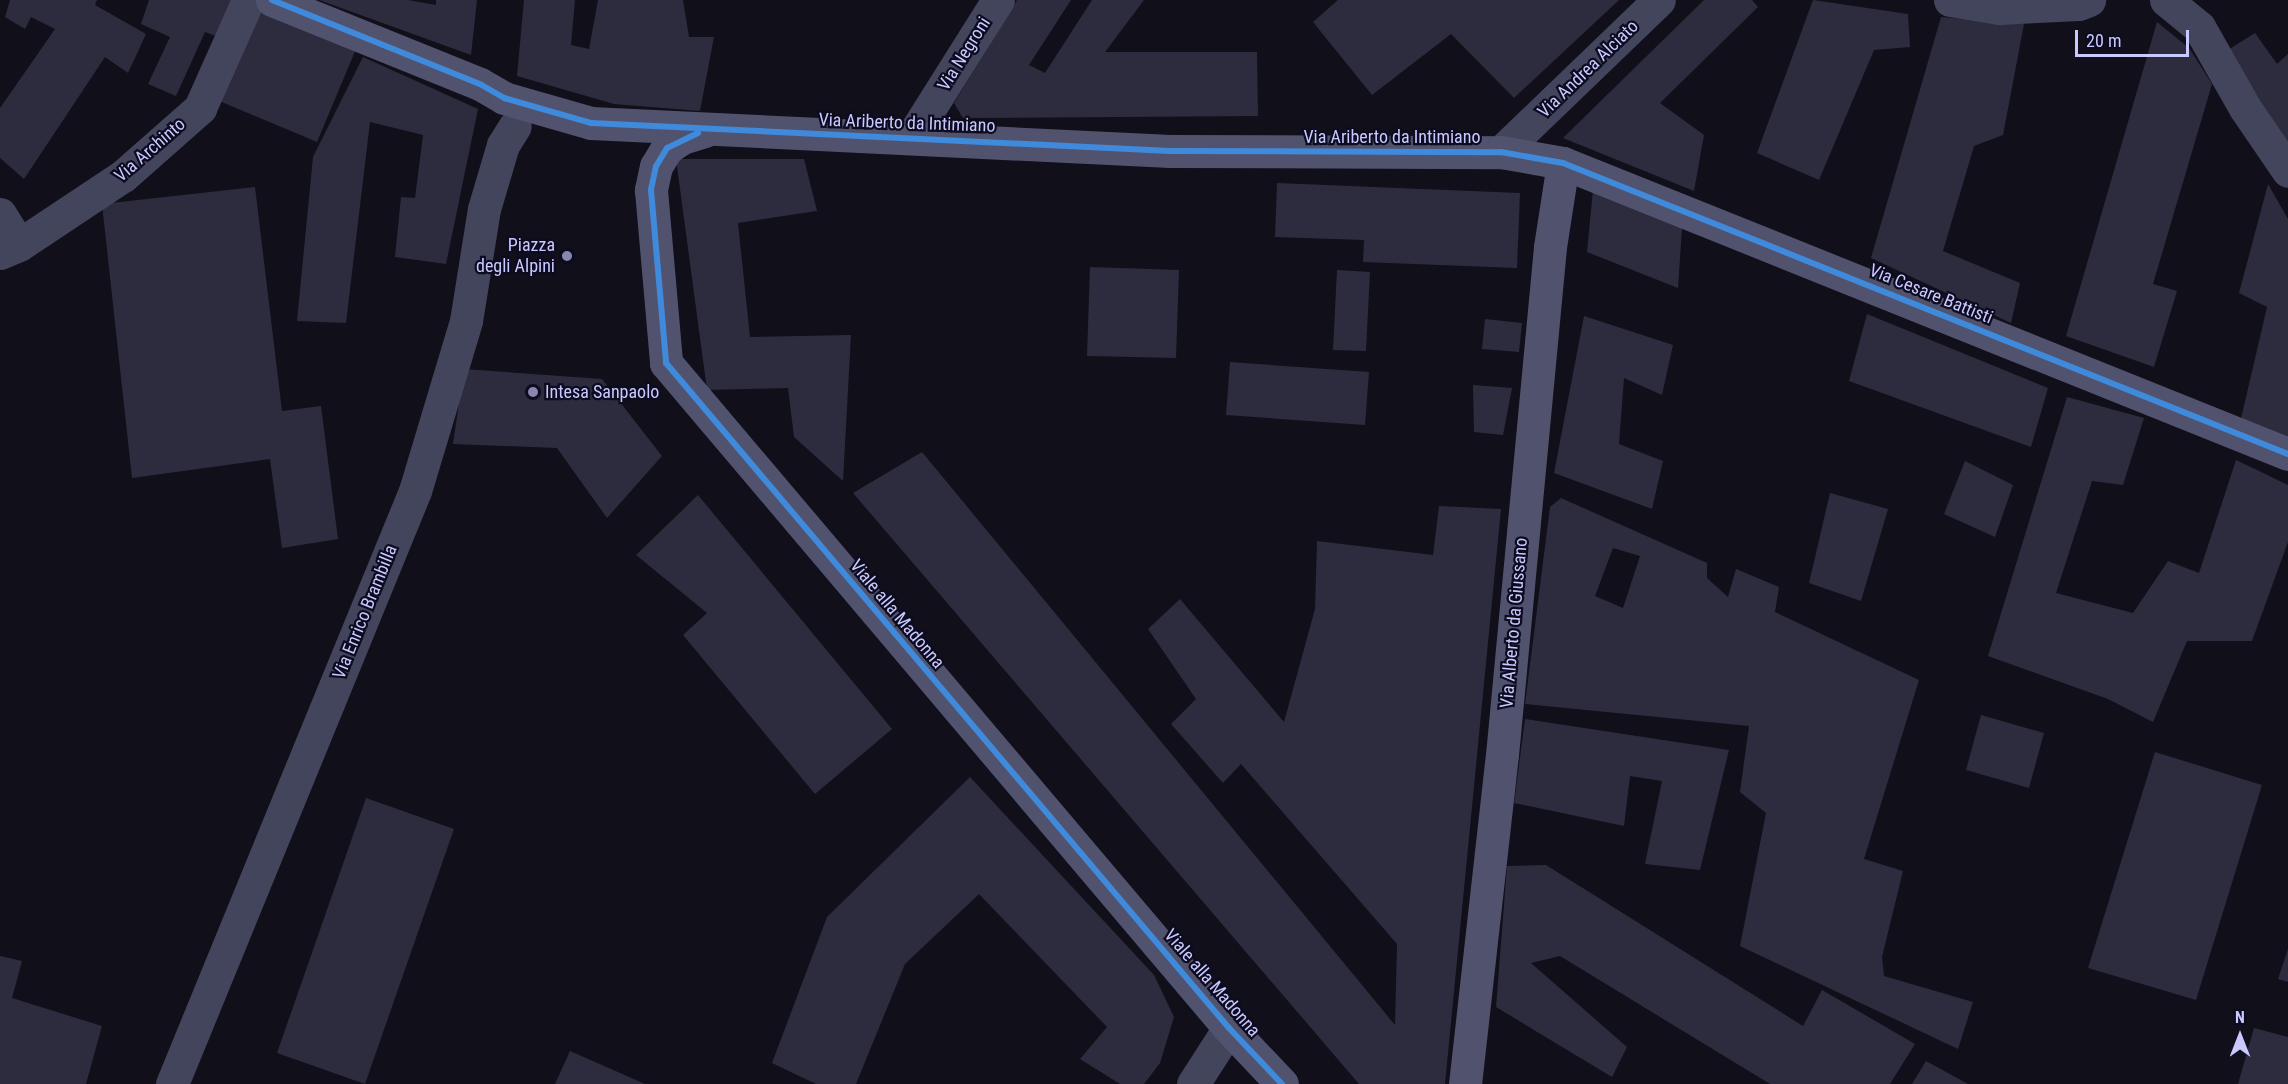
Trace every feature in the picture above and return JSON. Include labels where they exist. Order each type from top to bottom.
[{"type":"street","name":"Via Archinto","points":[[9,249],[123,176],[200,108],[248,0]]},
{"type":"street","name":"Via Ariberto da Intimiano","points":[[272,0],[480,84],[504,98],[598,124],[1170,150],[1509,145],[1563,163]]},
{"type":"street","name":"Via Negroni","points":[[911,138],[998,0]]},
{"type":"street","name":"Via Andrea Alciato","points":[[1509,145],[1659,0]]},
{"type":"street","points":[[1950,0],[1999,8],[2079,4],[2089,0]]},
{"type":"street","points":[[2166,0],[2199,27],[2245,108],[2288,171]]},
{"type":"street","name":"Viale alla Madonna","points":[[598,124],[645,159],[651,190],[664,351],[672,372],[1229,1028],[1282,1084]]},
{"type":"street","name":"Via Enrico Brambilla","points":[[172,1084],[415,491],[466,321],[484,208],[503,145],[515,126]]},
{"type":"street","name":"Viale alla Madonna","points":[[651,190],[656,166],[667,148],[682,138],[710,130]]},
{"type":"street","name":"Via Cesare Battisti","points":[[1563,163],[2288,454]]},
{"type":"street","name":"Via Alberto da Giussano","points":[[1465,1084],[1500,767],[1550,247],[1563,163]]},
{"type":"street","points":[[0,214],[9,249]]},
{"type":"street","points":[[1193,1084],[1229,1028]]},
{"type":"building","points":[[10,0],[97,0],[95,5],[146,34],[128,73],[105,57],[24,179],[0,158],[0,108],[55,29],[31,17],[25,29],[5,17]]},
{"type":"building","points":[[149,0],[239,0],[221,38],[205,32],[176,96],[148,84],[170,37],[141,24]]},
{"type":"building","points":[[319,0],[408,0],[436,5],[436,0],[477,0],[471,55]]},
{"type":"building","points":[[524,0],[575,0],[571,45],[589,49],[598,0],[683,0],[689,37],[714,37],[700,111],[614,104],[517,76]]},
{"type":"building","points":[[1017,0],[1071,0],[1029,65],[1045,73],[1092,0],[1144,0],[1105,52],[1257,52],[1258,116],[963,118],[954,103]]},
{"type":"building","points":[[1338,0],[1619,0],[1514,98],[1451,34],[1372,95],[1313,22]]},
{"type":"building","points":[[1704,0],[1752,0],[1758,7],[1660,103],[1704,135],[1694,191],[1563,138]]},
{"type":"building","points":[[1813,0],[1908,14],[1910,47],[1874,50],[1819,180],[1757,153]]},
{"type":"building","points":[[256,7],[356,49],[317,142],[217,100]]},
{"type":"building","points":[[1941,17],[2024,24],[2003,135],[1974,146],[1943,251],[2020,283],[2011,323],[1871,258]]},
{"type":"building","points":[[2157,22],[2189,48],[2212,84],[2153,284],[2177,291],[2154,367],[2066,336]]},
{"type":"building","points":[[2255,33],[2277,64],[2288,54],[2288,146],[2228,50]]},
{"type":"building","points":[[363,57],[478,109],[446,264],[395,257],[401,197],[415,198],[423,135],[370,122],[346,323],[297,321],[313,157]]},
{"type":"building","points":[[676,159],[804,159],[817,211],[738,223],[750,337],[851,335],[843,481],[794,437],[788,388],[707,390]]},
{"type":"building","points":[[1277,183],[1520,193],[1517,268],[1363,262],[1364,240],[1275,237]]},
{"type":"building","points":[[2268,184],[2288,219],[2288,443],[2240,423],[2267,307],[2239,293]]},
{"type":"building","points":[[255,187],[282,411],[321,406],[338,539],[282,548],[270,459],[132,478],[102,204]]},
{"type":"building","points":[[1593,190],[1682,228],[1678,288],[1587,252]]},
{"type":"building","points":[[1090,267],[1179,270],[1176,358],[1087,356]]},
{"type":"building","points":[[1337,270],[1370,272],[1366,351],[1333,350]]},
{"type":"building","points":[[1867,314],[2048,388],[2031,447],[1849,381]]},
{"type":"building","points":[[1584,316],[1673,345],[1662,395],[1624,378],[1619,444],[1663,461],[1652,509],[1554,473]]},
{"type":"building","points":[[1485,319],[1522,323],[1519,352],[1482,349]]},
{"type":"building","points":[[1230,362],[1369,372],[1365,425],[1226,415]]},
{"type":"building","points":[[464,369],[602,379],[662,456],[607,518],[557,448],[453,444]]},
{"type":"building","points":[[1473,385],[1512,388],[1503,435],[1474,432]]},
{"type":"building","points":[[2067,397],[2144,418],[2123,485],[2092,481],[2056,593],[2133,613],[2168,561],[2199,573],[2236,460],[2288,485],[2288,542],[2252,641],[2187,641],[2153,722],[2108,699],[1988,656]]},
{"type":"building","points":[[922,452],[1395,1025],[1397,944],[1241,764],[1223,783],[1171,724],[1196,699],[1148,629],[1180,599],[1284,722],[1315,609],[1317,541],[1433,555],[1439,506],[1501,509],[1445,1084],[1359,1084],[853,493]]},
{"type":"building","points":[[1965,461],[2013,485],[1995,537],[1944,514]]},
{"type":"building","points":[[1830,493],[1888,509],[1861,601],[1809,583]]},
{"type":"building","points":[[698,495],[892,729],[815,794],[683,635],[707,613],[636,555]]},
{"type":"building","points":[[1561,498],[1707,563],[1707,578],[1728,597],[1736,569],[1779,587],[1775,612],[1919,680],[1864,859],[1903,871],[1882,957],[1884,976],[1973,1002],[1958,1049],[1740,946],[1766,813],[1740,792],[1749,726],[1525,704],[1550,507]],"holes":[[[1613,548],[1640,556],[1623,608],[1595,596]]]},
{"type":"building","points":[[1981,715],[2044,733],[2029,788],[1966,770]]},
{"type":"building","points":[[1525,719],[1729,750],[1700,870],[1645,864],[1662,781],[1630,776],[1624,826],[1514,803]]},
{"type":"building","points":[[2155,752],[2262,785],[2196,1000],[2088,968]]},
{"type":"building","points":[[970,777],[1154,975],[1174,1017],[1160,1063],[1144,1084],[1120,1084],[1080,1059],[1107,1027],[979,894],[905,964],[856,1084],[816,1084],[772,1063],[827,917]]},
{"type":"building","points":[[366,798],[454,829],[365,1084],[277,1053]]},
{"type":"building","points":[[1546,865],[1803,1026],[1822,990],[1915,1044],[1890,1084],[1770,1084],[1560,956],[1531,963],[1627,1047],[1612,1077],[1496,1007],[1507,866]]},
{"type":"building","points":[[2288,949],[2288,982],[2278,979]]},
{"type":"building","points":[[0,956],[22,961],[12,998],[102,1026],[86,1084],[0,1084]]},
{"type":"building","points":[[2254,1028],[2288,1037],[2288,1084],[2238,1084]]},
{"type":"building","points":[[570,1051],[645,1084],[555,1084]]},
{"type":"building","points":[[1926,1061],[1968,1084],[1912,1084]]},
{"type":"cycle path","points":[[272,0],[480,84],[504,98],[591,123],[1170,151],[1501,152],[1563,163],[2288,454]]},
{"type":"cycle path","points":[[698,133],[667,148],[656,166],[651,190],[666,363],[1229,1028],[1282,1084]]},
{"type":"place","name":"Piazza degli Alpini","points":[[567,256]]},
{"type":"place","name":"Intesa Sanpaolo","points":[[533,392]]}]
